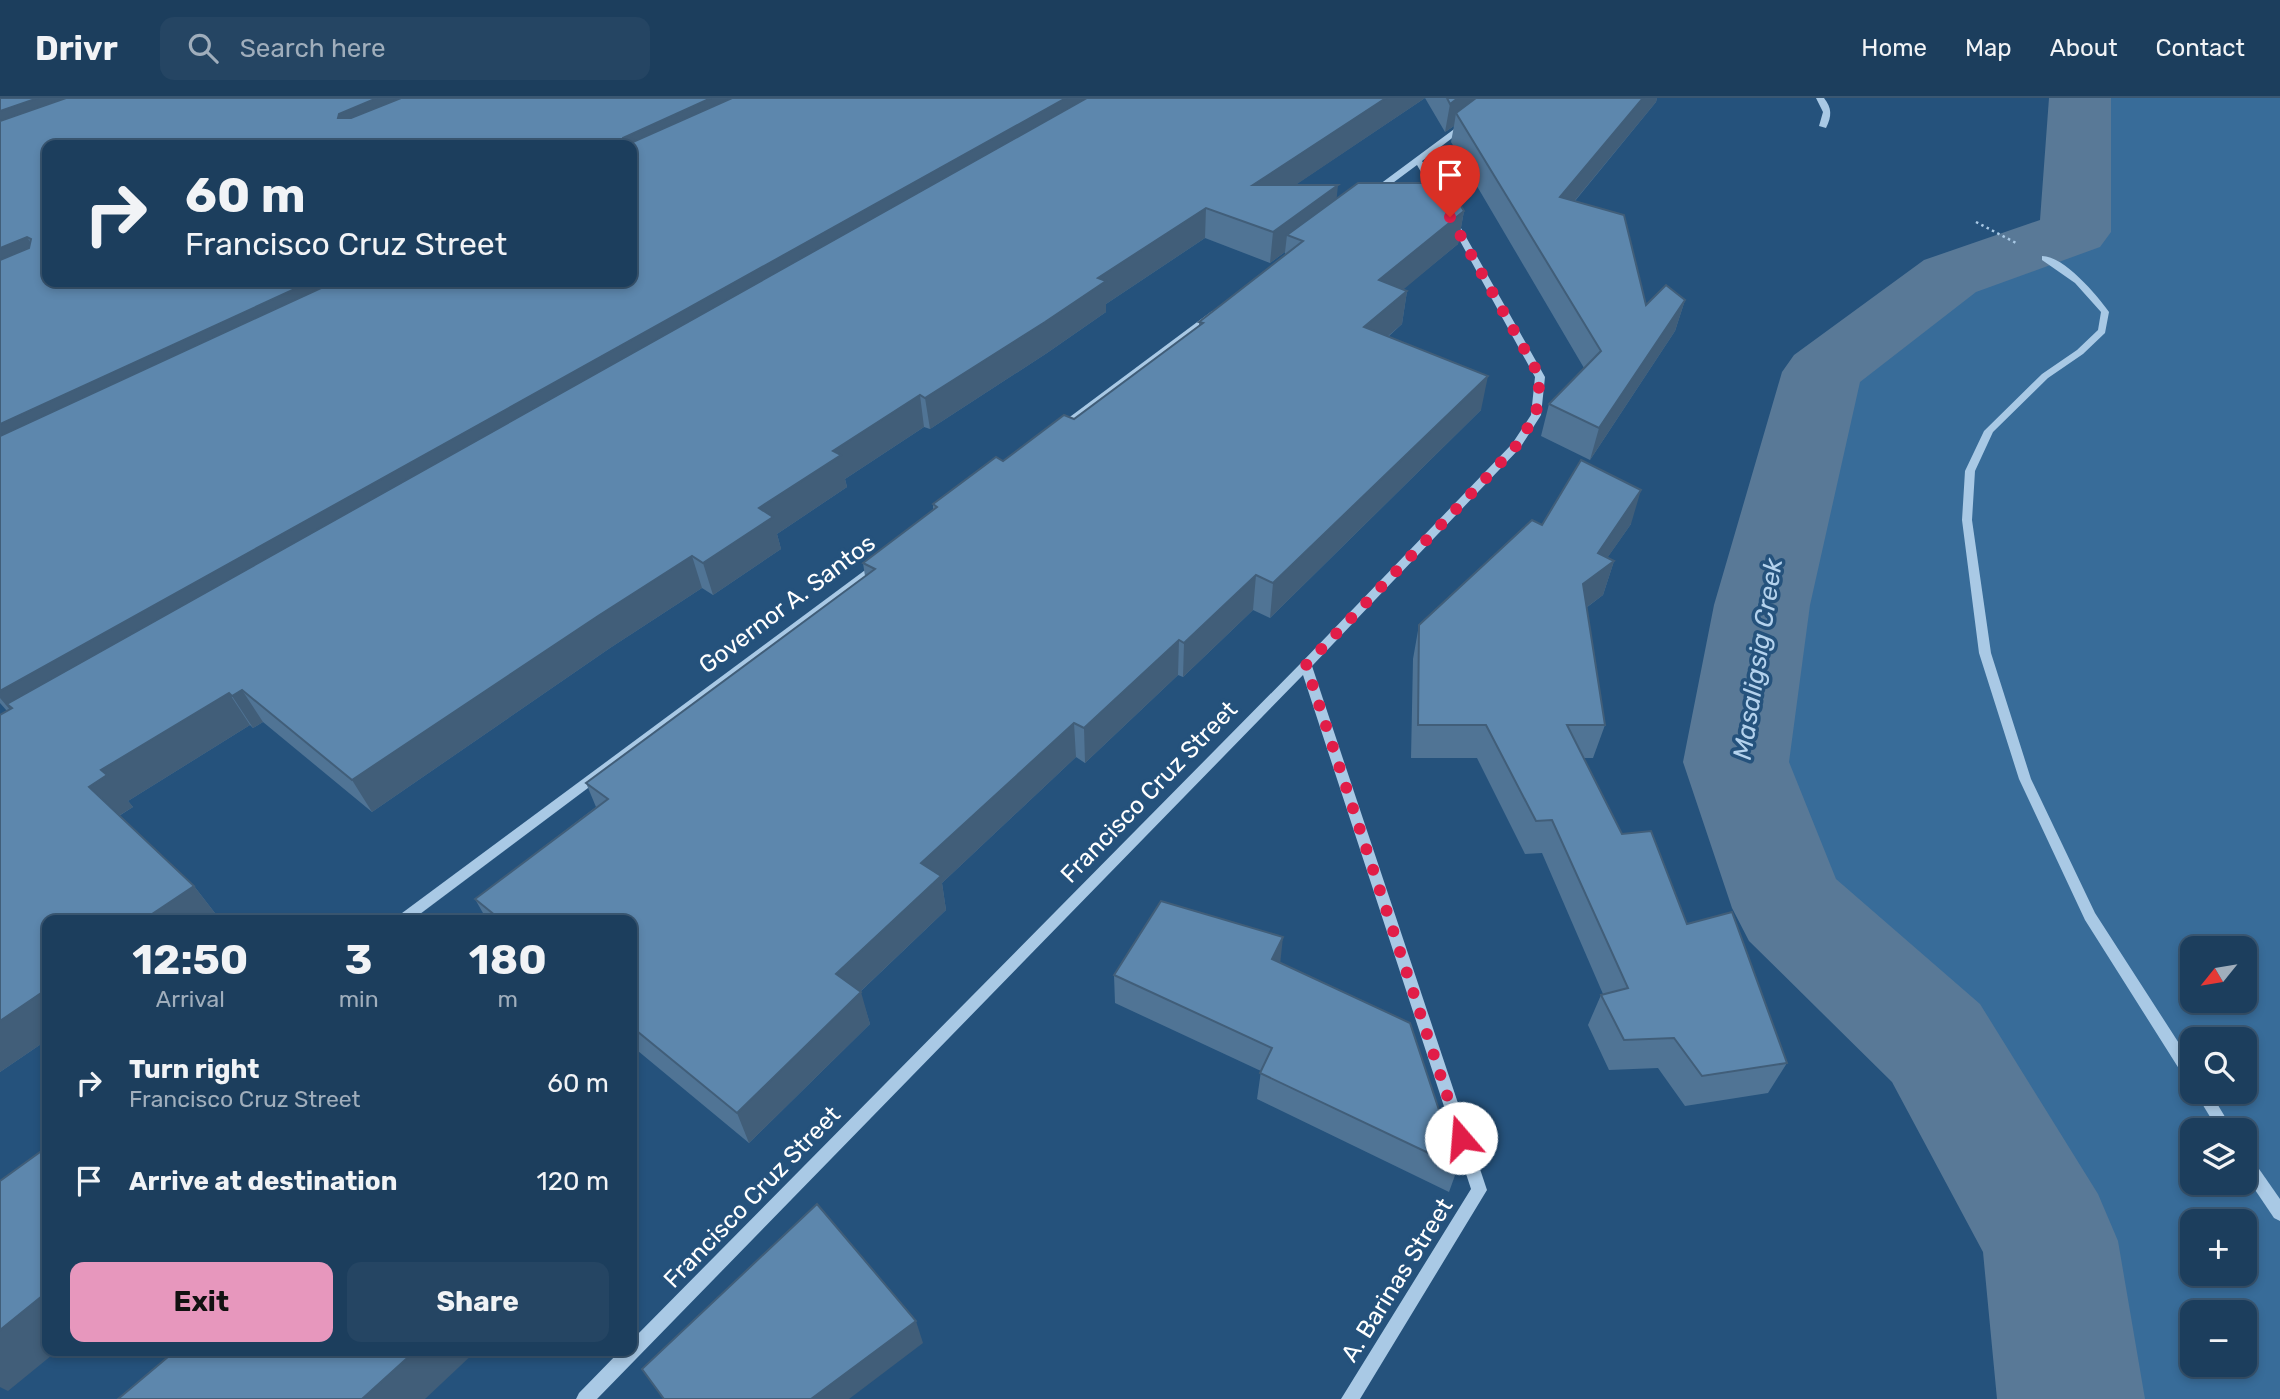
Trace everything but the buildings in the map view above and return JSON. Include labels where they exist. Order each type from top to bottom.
[{"type":"street","points":[[1820,98],[1827,110],[1827,118],[1822,126]]},
{"type":"street","points":[[1363,202],[1470,121]]},
{"type":"street","name":"Francisco Cruz Street","points":[[637,1346],[1306,665],[1516,446],[1536,415],[1540,377],[1418,160]]},
{"type":"street","points":[[2045,258],[2067,270],[2105,312],[2102,331],[2080,352],[2045,376],[1989,431],[1970,471],[1967,520],[1985,653],[2025,779],[2091,916],[2180,1057]]},
{"type":"street","points":[[1050,436],[1217,310]]},
{"type":"street","name":"Governor A. Santos","points":[[410,915],[883,561]]},
{"type":"street","name":"A. Barinas Street","points":[[1306,665],[1479,1191],[1350,1399]]},
{"type":"street","points":[[2257,1179],[2280,1213]]},
{"type":"street","name":"Francisco Cruz Street","points":[[585,1399],[627,1356]]},
{"type":"path","points":[[1976,222],[1998,233]]},
{"type":"shaded area","points":[[2080,98],[2280,98],[2280,1399],[2071,1399],[2050,1241],[1936,1043],[1790,908],[1736,762],[1762,605],[1822,372],[1950,276],[2075,232]]},
{"type":"waterway","name":"Masaligsig Creek","points":[[2071,1399],[2050,1241],[1936,1043],[1790,908],[1736,762],[1762,605],[1822,372],[1950,276],[2075,232],[2080,98]]},
{"type":"route","points":[[1450,217],[1540,377],[1536,415],[1516,446],[1306,665],[1461,1138]]}]
